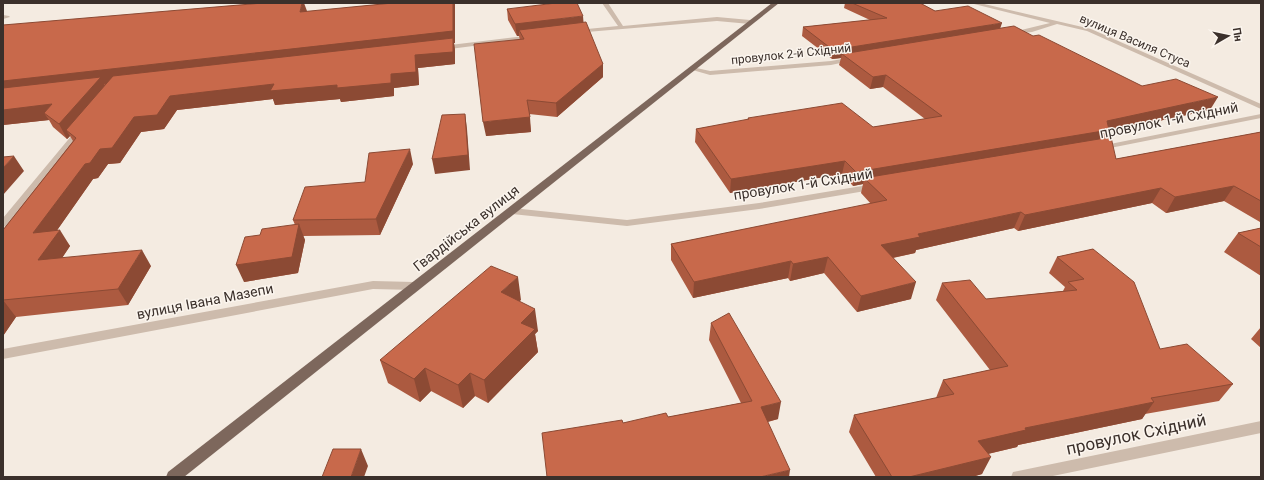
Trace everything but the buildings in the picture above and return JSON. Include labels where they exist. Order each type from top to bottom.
[{"type":"main road","name":"Гвардійська вулиця","points":[[173,477],[414,286],[512,211],[776,3]]},
{"type":"street","points":[[605,3],[621,27]]},
{"type":"street","name":"вулиця Василя Стуса","points":[[973,3],[1089,30],[1261,107]]},
{"type":"street","points":[[574,33],[621,27],[716,19],[750,22]]},
{"type":"street","points":[[1001,35],[1032,30],[1058,22]]},
{"type":"street","points":[[431,50],[542,36]]},
{"type":"street","name":"провулок 2-й Східний","points":[[692,68],[710,73],[831,63],[862,58]]},
{"type":"street","name":"провулок 1-й Східний","points":[[1094,149],[1261,116]]},
{"type":"street","points":[[3,224],[87,122]]},
{"type":"street","name":"провулок 1-й Східний","points":[[512,211],[627,223],[759,206],[883,186]]},
{"type":"street","name":"вулиця Івана Мазепи","points":[[3,354],[373,285],[414,286]]},
{"type":"street","name":"провулок Східний","points":[[1018,477],[1060,473],[1261,426]]}]
